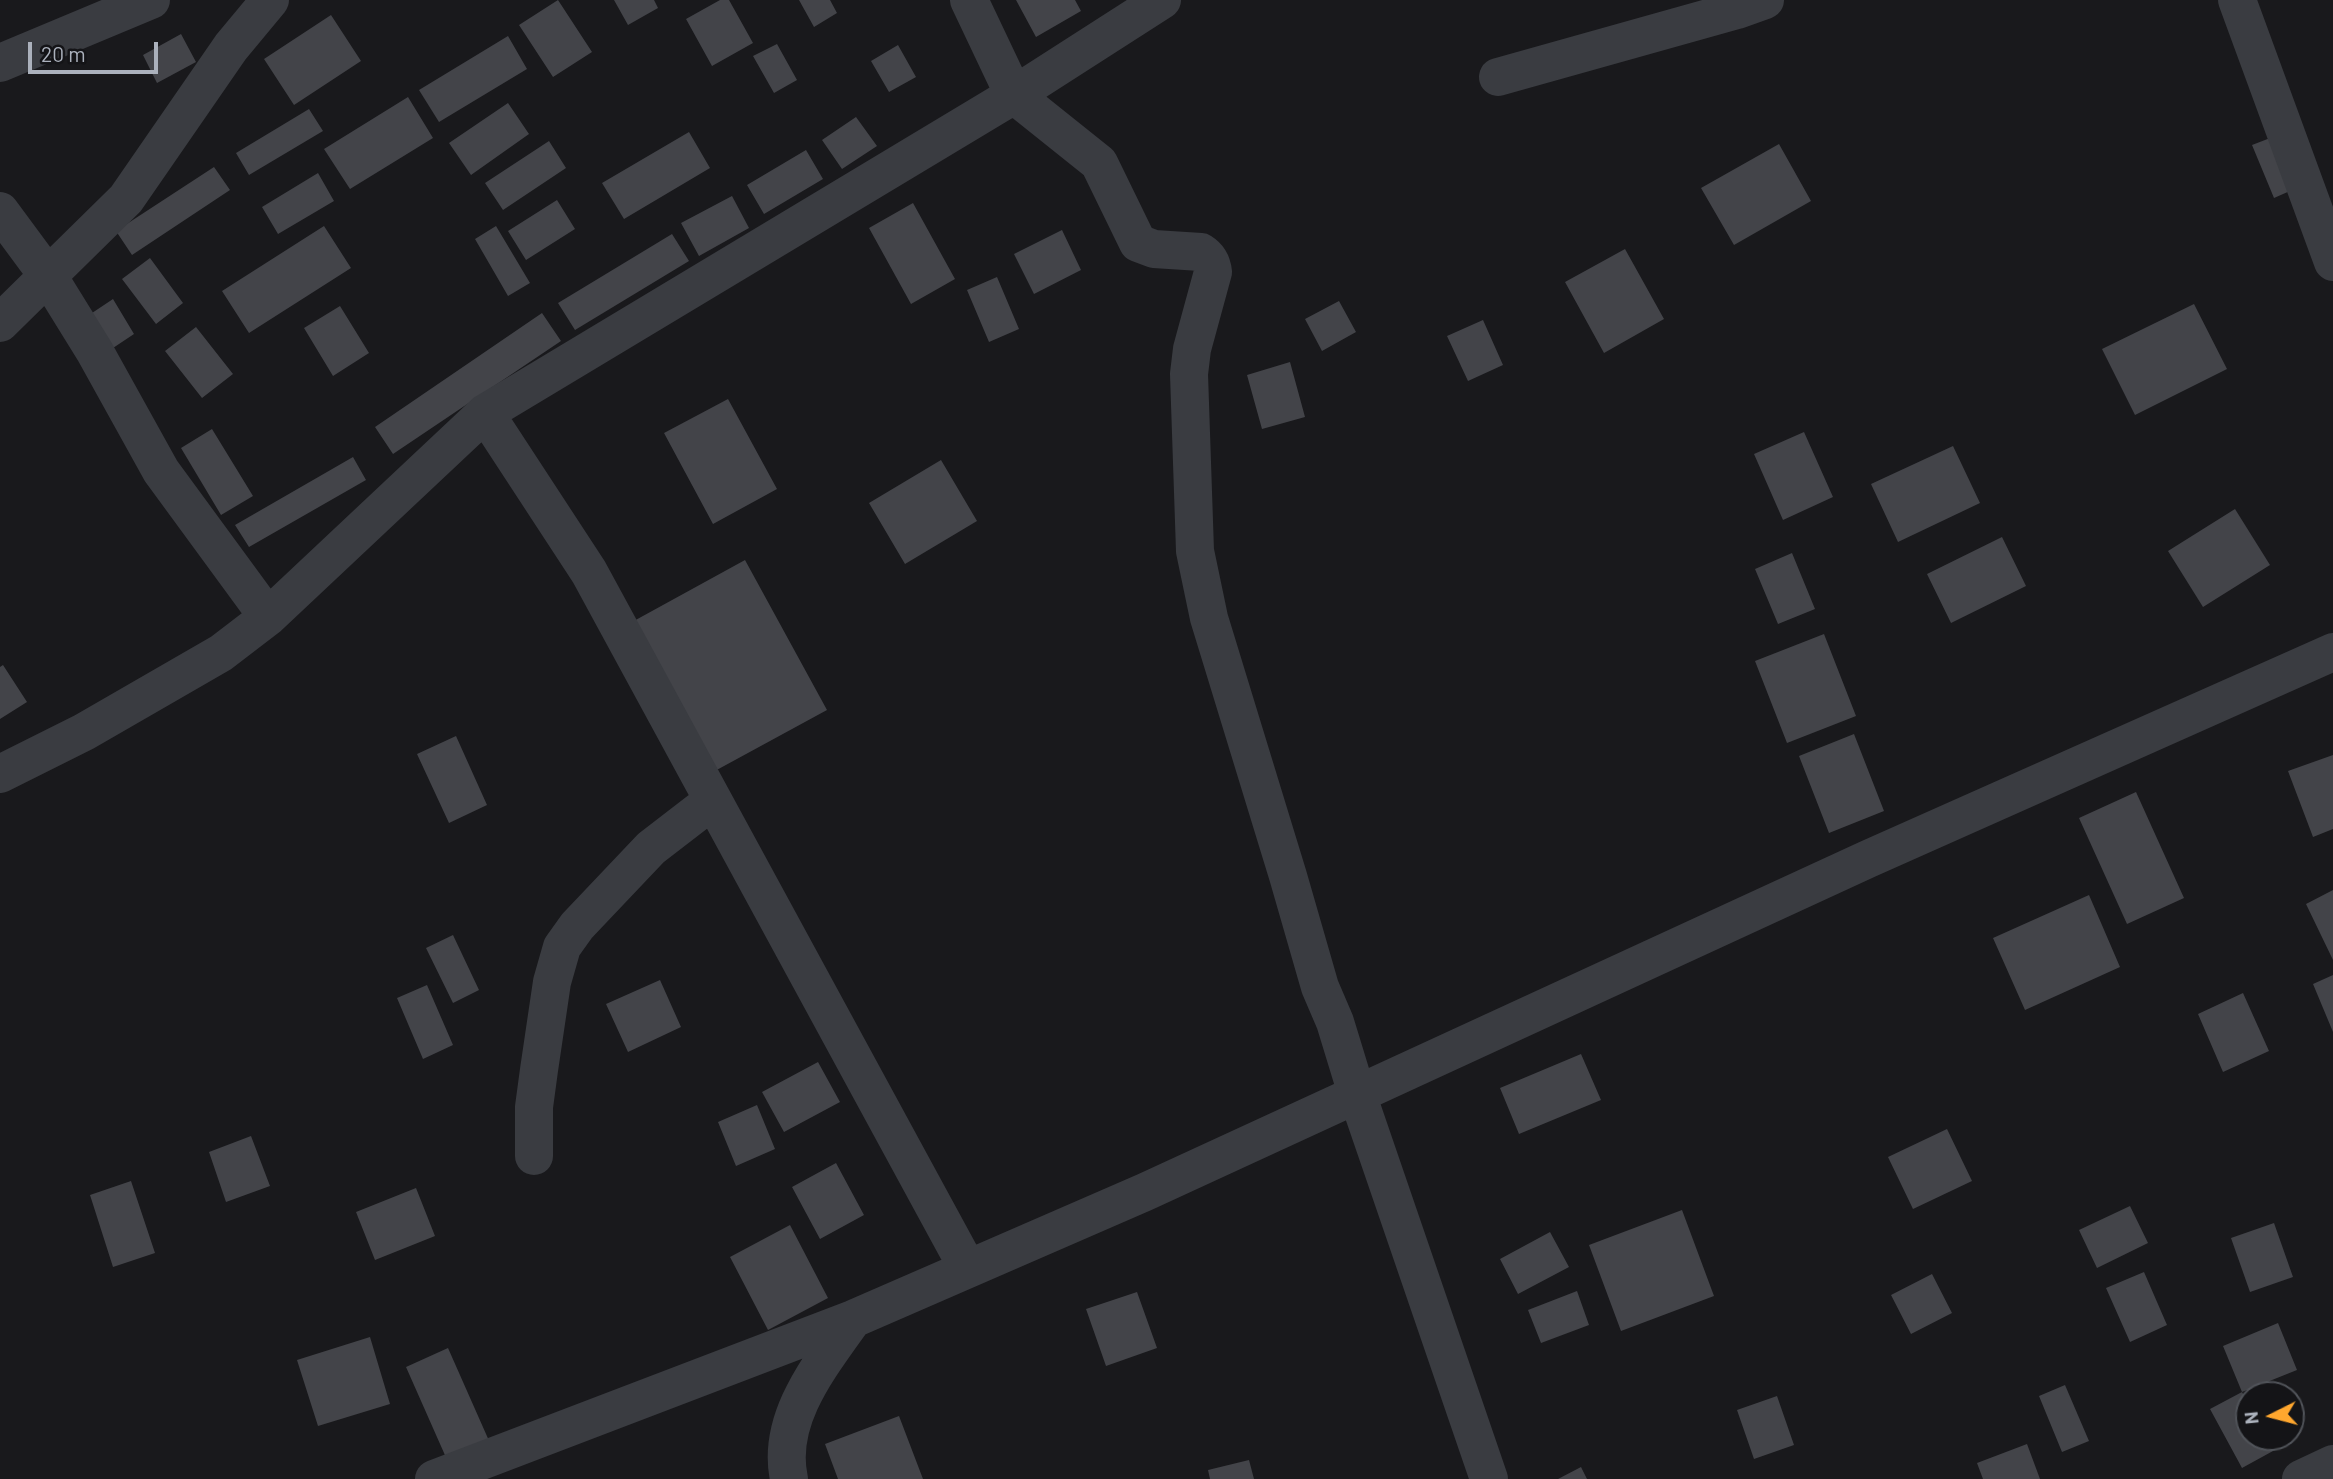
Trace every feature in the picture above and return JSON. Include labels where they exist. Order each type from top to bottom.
[{"type":"street","points":[[0,63],[151,0]]},
{"type":"street","points":[[0,323],[126,199],[232,47],[270,0]]},
{"type":"street","points":[[970,0],[1014,95],[1099,163],[1138,243],[1154,249],[1201,252],[1211,263],[1213,272],[1192,349],[1189,374],[1195,551],[1216,643],[1320,987],[1335,1022],[1357,1094],[1489,1479]]},
{"type":"street","points":[[0,774],[84,732],[221,653],[268,617],[485,413],[1014,95],[1161,0]]},
{"type":"street","points":[[1498,77],[1765,0]]},
{"type":"street","points":[[2237,0],[2333,261]]},
{"type":"street","points":[[0,211],[48,276],[95,352],[161,471],[268,617]]},
{"type":"street","points":[[485,413],[589,572],[968,1269]]},
{"type":"street","points":[[434,1479],[853,1319],[1145,1192],[1868,859],[2333,652]]},
{"type":"street","points":[[534,1156],[534,1107],[552,982],[562,947],[577,926],[651,848],[712,801]]},
{"type":"street","points":[[789,1479],[785,1464],[792,1419],[816,1372],[853,1319]]},
{"type":"street","points":[[2301,1479],[2333,1464]]},
{"type":"building","points":[[558,0],[592,52],[553,77],[519,25]]},
{"type":"building","points":[[614,0],[654,0],[658,8],[628,25]]},
{"type":"building","points":[[720,0],[729,0],[753,43],[712,66],[686,19]]},
{"type":"building","points":[[799,0],[830,0],[837,13],[814,27]]},
{"type":"building","points":[[1016,0],[1075,0],[1081,11],[1036,37]]},
{"type":"building","points":[[331,15],[361,61],[294,105],[264,59]]},
{"type":"building","points":[[181,34],[196,62],[157,83],[143,55]]},
{"type":"building","points":[[508,36],[527,69],[439,122],[419,90]]},
{"type":"building","points":[[777,44],[797,80],[774,93],[753,56]]},
{"type":"building","points":[[898,45],[916,77],[889,92],[871,61]]},
{"type":"building","points":[[408,97],[433,138],[350,189],[324,149]]},
{"type":"building","points":[[508,103],[529,134],[471,175],[449,143]]},
{"type":"building","points":[[309,109],[323,131],[249,175],[236,153]]},
{"type":"building","points":[[856,117],[877,146],[842,169],[822,140]]},
{"type":"building","points":[[689,132],[710,168],[624,219],[602,183]]},
{"type":"building","points":[[2278,135],[2299,187],[2274,198],[2252,145]]},
{"type":"building","points":[[549,141],[566,168],[503,210],[485,183]]},
{"type":"building","points":[[1779,144],[1811,201],[1734,245],[1701,188]]},
{"type":"building","points":[[806,150],[823,179],[764,214],[747,185]]},
{"type":"building","points":[[214,167],[230,190],[132,255],[116,231]]},
{"type":"building","points":[[318,173],[334,201],[278,234],[262,207]]},
{"type":"building","points":[[732,196],[749,228],[699,256],[681,223]]},
{"type":"building","points":[[557,200],[575,229],[526,260],[508,231]]},
{"type":"building","points":[[913,203],[955,279],[911,304],[869,228]]},
{"type":"building","points":[[324,226],[351,268],[249,333],[222,291]]},
{"type":"building","points":[[496,226],[530,283],[508,296],[475,239]]},
{"type":"building","points":[[1062,230],[1081,270],[1034,294],[1014,254]]},
{"type":"building","points":[[672,234],[689,261],[575,330],[558,303]]},
{"type":"building","points":[[1625,249],[1664,319],[1604,353],[1565,282]]},
{"type":"building","points":[[150,258],[183,303],[156,324],[122,279]]},
{"type":"building","points":[[997,277],[1019,329],[989,342],[967,290]]},
{"type":"building","points":[[113,299],[134,334],[113,348],[92,313]]},
{"type":"building","points":[[1339,301],[1356,332],[1322,351],[1305,319]]},
{"type":"building","points":[[2194,304],[2227,369],[2135,415],[2102,349]]},
{"type":"building","points":[[340,306],[369,353],[333,376],[304,328]]},
{"type":"building","points":[[542,313],[561,341],[393,454],[375,427]]},
{"type":"building","points":[[1483,320],[1503,365],[1468,381],[1447,336]]},
{"type":"building","points":[[196,327],[233,374],[202,398],[165,351]]},
{"type":"building","points":[[1290,362],[1305,417],[1262,429],[1247,375]]},
{"type":"building","points":[[728,399],[777,489],[713,524],[664,433]]},
{"type":"building","points":[[212,429],[253,496],[221,515],[181,448]]},
{"type":"building","points":[[1804,432],[1833,497],[1783,520],[1754,454]]},
{"type":"building","points":[[1953,446],[1980,503],[1898,542],[1871,484]]},
{"type":"building","points":[[353,457],[366,480],[249,547],[235,525]]},
{"type":"building","points":[[941,460],[977,521],[905,564],[869,503]]},
{"type":"building","points":[[2235,509],[2270,565],[2203,607],[2168,551]]},
{"type":"building","points":[[2002,537],[2026,586],[1951,623],[1927,574]]},
{"type":"building","points":[[1792,553],[1815,609],[1778,624],[1755,569]]},
{"type":"building","points":[[745,560],[827,710],[713,772],[632,622]]},
{"type":"building","points":[[1824,634],[1856,716],[1787,743],[1755,661]]},
{"type":"building","points":[[3,665],[27,702],[0,719],[0,667]]},
{"type":"building","points":[[1854,734],[1884,811],[1829,833],[1799,756]]},
{"type":"building","points":[[456,736],[487,805],[449,823],[417,754]]},
{"type":"building","points":[[2333,755],[2333,829],[2313,837],[2288,771]]},
{"type":"building","points":[[2136,792],[2184,898],[2127,924],[2079,818]]},
{"type":"building","points":[[2333,890],[2333,960],[2306,904]]},
{"type":"building","points":[[2089,895],[2120,967],[2025,1010],[1993,938]]},
{"type":"building","points":[[453,935],[479,990],[453,1003],[426,948]]},
{"type":"building","points":[[2333,975],[2333,1032],[2313,984]]},
{"type":"building","points":[[660,980],[681,1027],[628,1052],[606,1004]]},
{"type":"building","points":[[427,985],[453,1045],[423,1059],[397,998]]},
{"type":"building","points":[[2243,993],[2269,1051],[2223,1072],[2198,1014]]},
{"type":"building","points":[[1581,1054],[1601,1100],[1519,1134],[1500,1088]]},
{"type":"building","points":[[818,1062],[840,1102],[784,1132],[762,1092]]},
{"type":"building","points":[[757,1105],[775,1149],[736,1166],[718,1122]]},
{"type":"building","points":[[1947,1129],[1972,1181],[1913,1209],[1888,1157]]},
{"type":"building","points":[[251,1136],[270,1186],[226,1202],[209,1152]]},
{"type":"building","points":[[836,1163],[864,1215],[820,1239],[792,1187]]},
{"type":"building","points":[[131,1181],[155,1253],[113,1267],[90,1195]]},
{"type":"building","points":[[416,1188],[435,1236],[375,1260],[356,1212]]},
{"type":"building","points":[[2130,1206],[2148,1243],[2097,1268],[2079,1230]]},
{"type":"building","points":[[1682,1210],[1714,1296],[1621,1331],[1589,1245]]},
{"type":"building","points":[[2274,1223],[2293,1277],[2250,1292],[2231,1238]]},
{"type":"building","points":[[790,1225],[828,1298],[768,1330],[730,1257]]},
{"type":"building","points":[[1550,1232],[1569,1267],[1518,1294],[1500,1259]]},
{"type":"building","points":[[2144,1272],[2167,1325],[2130,1342],[2106,1288]]},
{"type":"building","points":[[1932,1274],[1952,1313],[1911,1334],[1891,1295]]},
{"type":"building","points":[[1577,1291],[1589,1325],[1541,1343],[1528,1310]]},
{"type":"building","points":[[1137,1292],[1157,1348],[1106,1366],[1086,1309]]},
{"type":"building","points":[[2278,1323],[2297,1370],[2270,1381],[2237,1381],[2223,1346]]},
{"type":"building","points":[[370,1337],[390,1404],[318,1426],[297,1360]]},
{"type":"building","points":[[448,1348],[490,1443],[448,1462],[406,1367]]},
{"type":"building","points":[[2065,1385],[2089,1441],[2062,1452],[2039,1396]]},
{"type":"building","points":[[1777,1396],[1794,1445],[1754,1459],[1737,1410]]},
{"type":"building","points":[[2235,1396],[2235,1451],[2273,1451],[2242,1468],[2210,1409]]},
{"type":"building","points":[[899,1416],[923,1479],[838,1479],[825,1444]]},
{"type":"building","points":[[2027,1444],[2040,1479],[1983,1479],[1977,1463]]},
{"type":"building","points":[[1249,1460],[1254,1479],[1210,1479],[1208,1470]]},
{"type":"building","points":[[1581,1467],[1587,1479],[1558,1479]]}]
